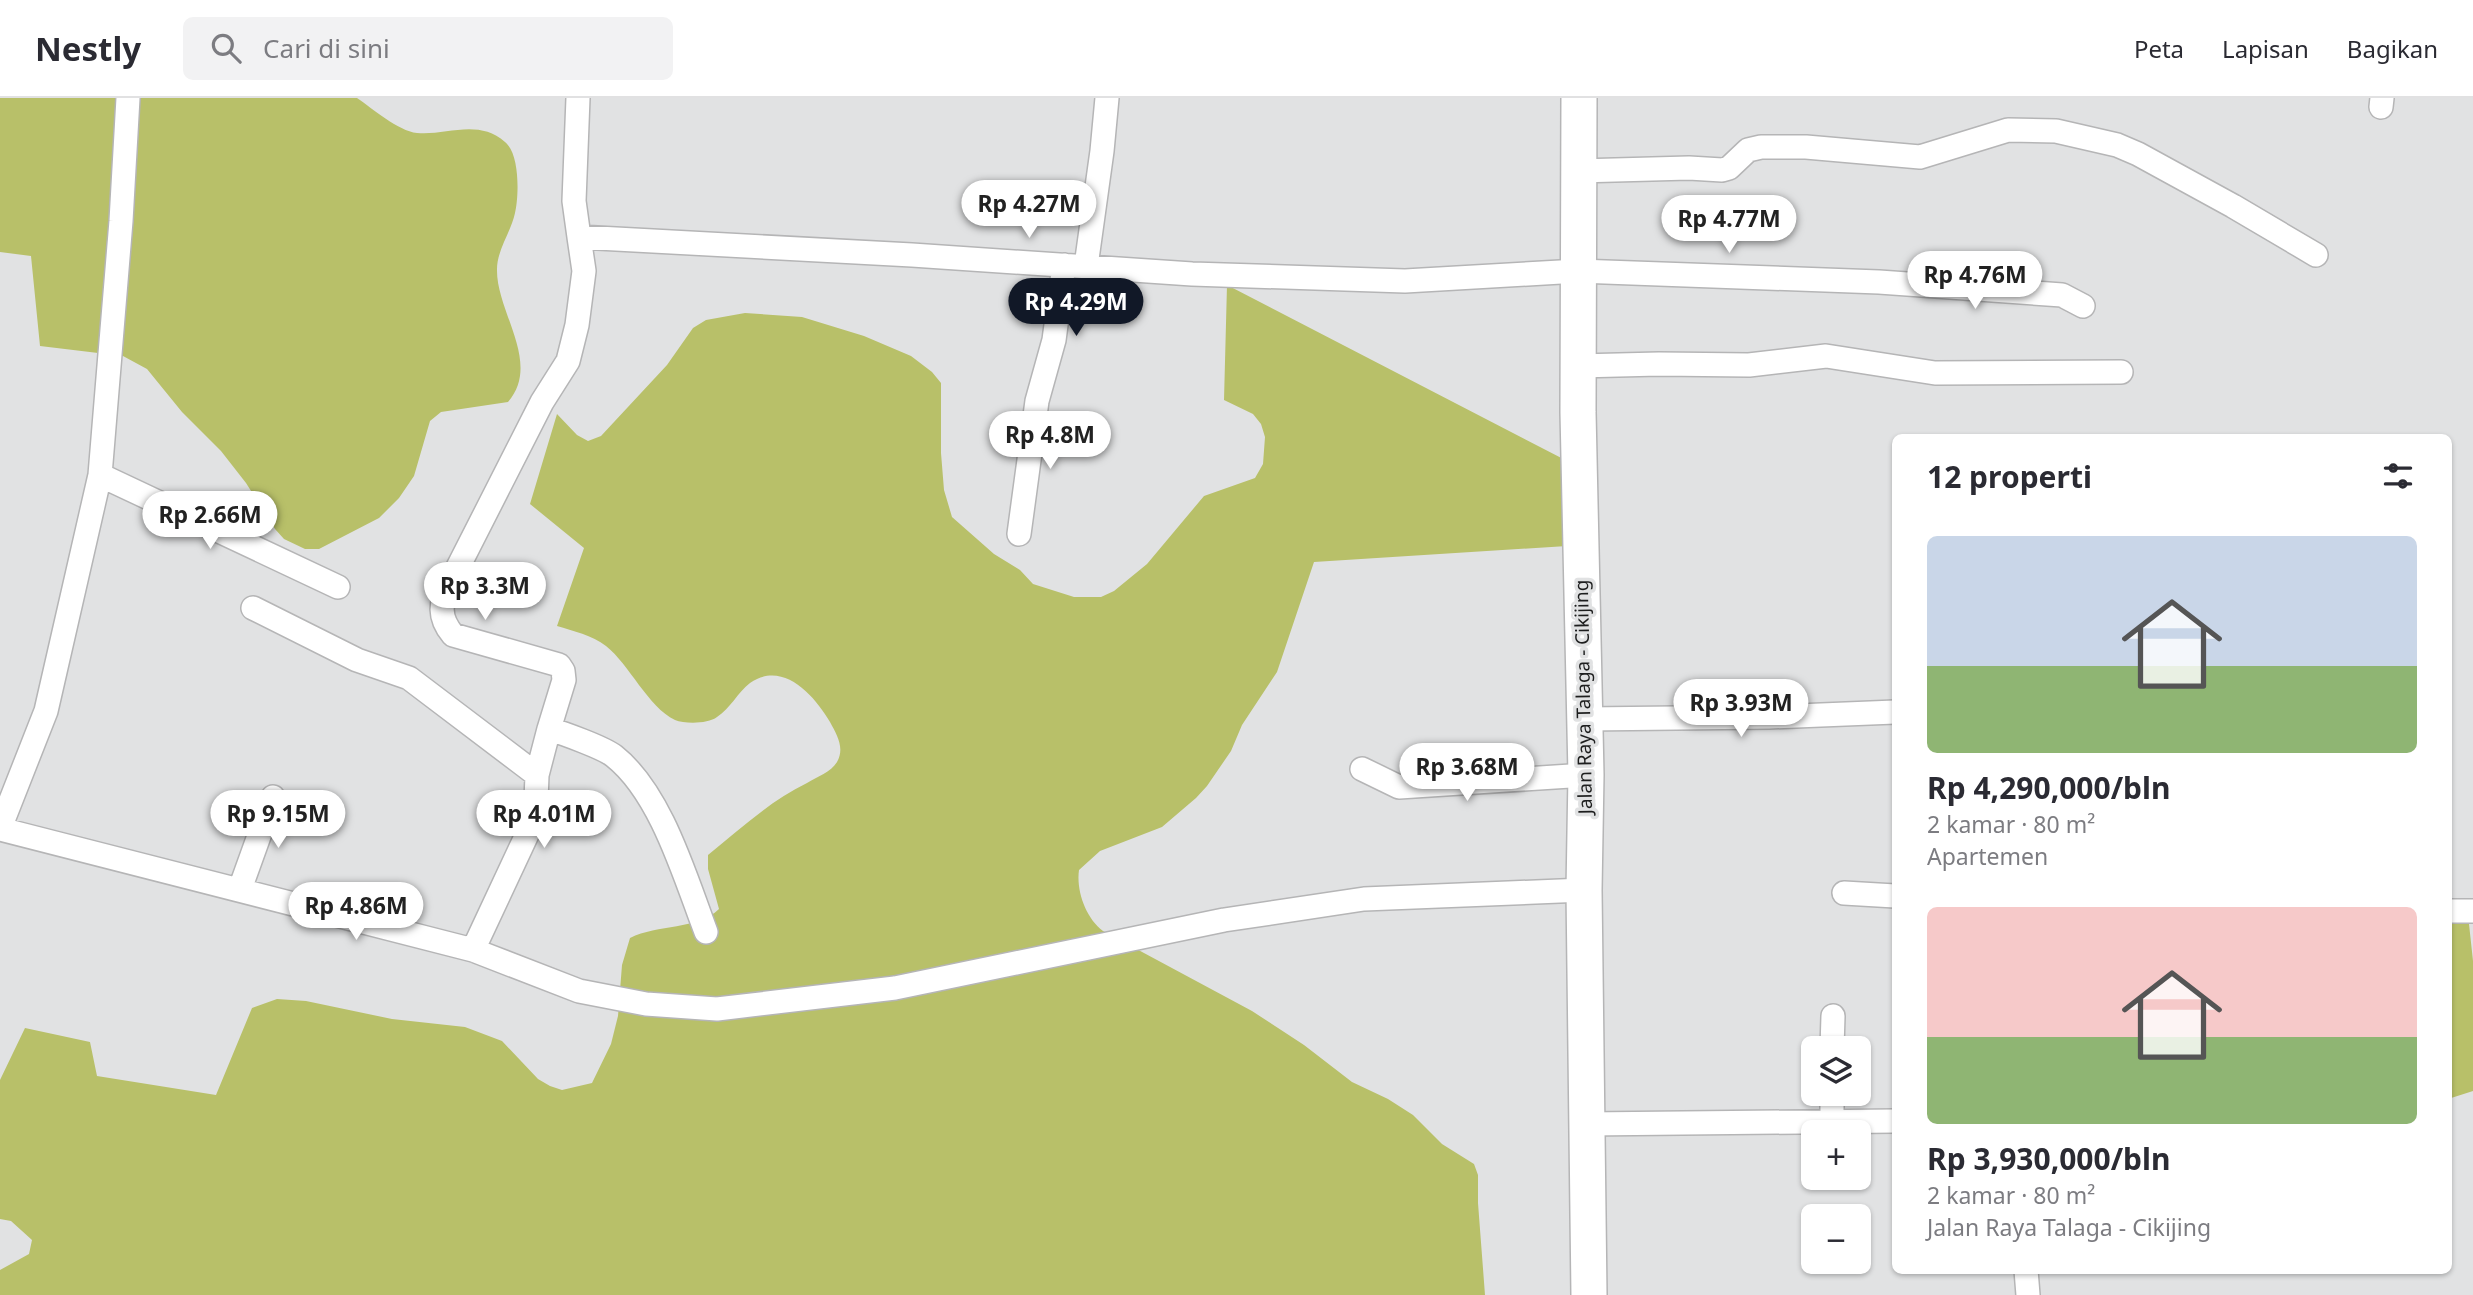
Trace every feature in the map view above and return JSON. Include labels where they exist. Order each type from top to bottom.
[{"type":"main road","name":"Jalan Raya Talaga - Cikijing","points":[[1579,98],[1578,366],[1586,775],[1584,890],[1589,1295]]},
{"type":"street","points":[[128,98],[121,221],[100,475],[46,711],[0,828],[473,950],[579,991],[646,1004],[718,1009],[895,988],[1224,920],[1364,899],[1584,890]]},
{"type":"street","points":[[473,950],[531,826],[537,775],[564,680],[559,665],[453,635],[445,625],[440,611],[450,583],[542,402],[568,361],[577,325],[584,271],[574,201],[578,98]]},
{"type":"street","points":[[1019,534],[1037,401],[1075,266],[1102,151],[1107,98]]},
{"type":"street","points":[[1578,171],[1689,168],[1723,170],[1729,168],[1748,150],[1761,147],[1806,147],[1920,157],[2008,130],[2056,131],[2118,145],[2138,154],[2316,255]]},
{"type":"street","points":[[579,237],[1192,274],[1405,281],[1578,271],[1879,282],[2062,295],[2083,306]]},
{"type":"street","points":[[1578,366],[1749,365],[1826,356],[1936,373],[2121,372]]},
{"type":"street","points":[[100,475],[338,587]]},
{"type":"street","points":[[253,608],[357,660],[409,678],[537,775]]},
{"type":"street","points":[[1585,719],[1769,717],[1892,712]]},
{"type":"street","points":[[549,729],[611,754],[633,773],[655,807],[706,932]]},
{"type":"street","points":[[1362,769],[1399,787],[1586,775]]},
{"type":"street","points":[[240,889],[273,797]]},
{"type":"street","points":[[1844,893],[1892,896]]},
{"type":"street","points":[[2452,911],[2473,911]]},
{"type":"street","points":[[1832,1036],[1833,1016]]},
{"type":"street","points":[[1871,1121],[1892,1121]]},
{"type":"street","points":[[1586,1124],[1801,1122]]},
{"type":"street","points":[[2026,1274],[2028,1295]]},
{"type":"green space","points":[[0,98],[357,98],[394,124],[417,133],[473,129],[495,135],[510,148],[517,176],[515,213],[499,255],[497,269],[503,302],[519,354],[517,387],[508,402],[441,412],[430,421],[414,476],[399,498],[379,518],[319,549],[305,549],[284,539],[221,451],[182,412],[147,369],[123,356],[40,346],[31,256],[0,252]]},
{"type":"green space","points":[[1227,285],[1573,464],[1567,546],[1314,562],[1277,672],[1242,725],[1231,751],[1207,786],[1162,827],[1100,851],[1079,870],[1081,895],[1087,912],[1103,931],[1252,1011],[1304,1045],[1352,1082],[1388,1099],[1413,1115],[1442,1144],[1474,1164],[1478,1175],[1485,1295],[0,1295],[0,1270],[29,1254],[32,1240],[11,1221],[0,1219],[0,1080],[25,1028],[90,1042],[97,1076],[216,1095],[252,1008],[277,999],[306,1001],[392,1019],[465,1027],[502,1041],[538,1079],[550,1086],[562,1090],[592,1083],[611,1044],[618,1016],[622,965],[630,938],[689,924],[710,916],[719,909],[708,869],[708,855],[768,807],[828,771],[837,762],[840,747],[830,722],[806,692],[786,678],[762,677],[750,683],[722,714],[713,719],[696,723],[679,721],[665,714],[647,696],[623,663],[601,642],[557,626],[584,548],[530,504],[557,414],[577,435],[588,441],[601,436],[667,365],[693,328],[706,320],[745,313],[802,317],[864,336],[911,356],[932,372],[941,383],[944,490],[952,517],[994,554],[1020,570],[1033,584],[1074,597],[1101,597],[1114,591],[1147,564],[1204,496],[1255,478],[1263,464],[1265,437],[1261,424],[1253,414],[1224,400]]},
{"type":"green space","points":[[2452,923],[2469,924],[2473,961],[2473,1091],[2452,1098]]}]
